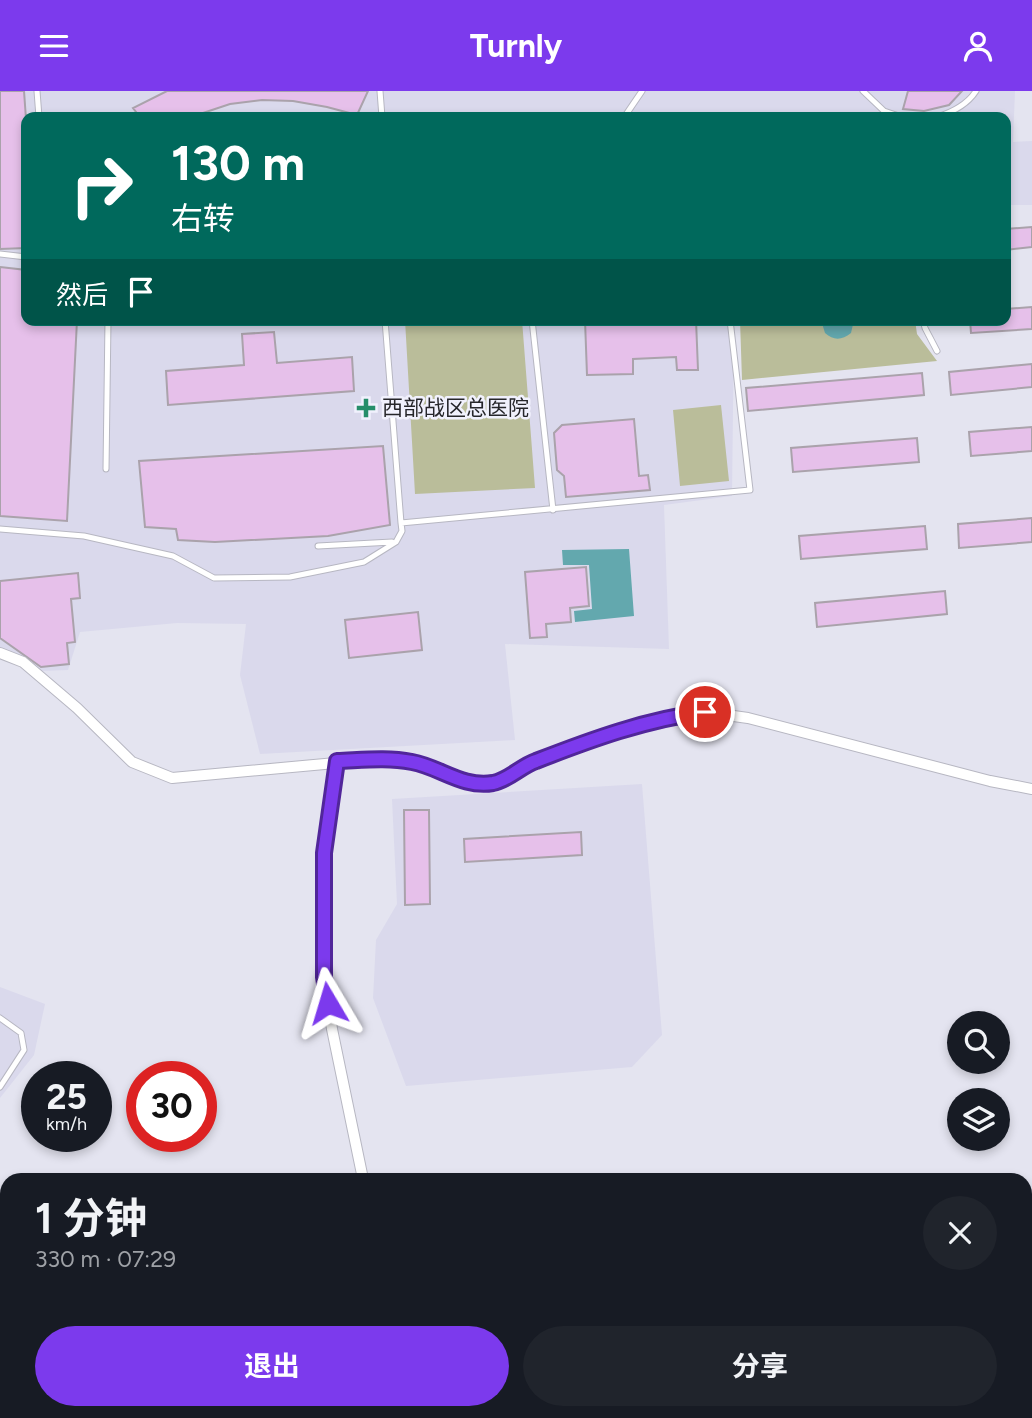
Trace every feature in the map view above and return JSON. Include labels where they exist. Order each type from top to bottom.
[{"type":"street","points":[[0,653],[23,662],[77,708],[132,762],[172,778],[390,758],[416,762],[462,781],[494,783],[525,765],[593,739],[681,715],[705,712],[748,718],[990,781],[1032,789]]},
{"type":"street","points":[[337,761],[324,853],[324,977],[362,1173]]},
{"type":"lane","points":[[37,91],[39,112]]},
{"type":"lane","points":[[380,91],[382,112]]},
{"type":"lane","points":[[628,112],[642,91]]},
{"type":"lane","points":[[863,91],[887,112]]},
{"type":"lane","points":[[952,112],[976,91]]},
{"type":"lane","points":[[0,254],[21,256]]},
{"type":"lane","points":[[106,470],[108,326]]},
{"type":"lane","points":[[0,529],[84,536],[173,556],[214,577],[290,577],[364,562],[396,542],[402,531],[385,326]]},
{"type":"lane","points":[[533,326],[553,510]]},
{"type":"lane","points":[[401,523],[750,490],[731,326]]},
{"type":"lane","points":[[924,326],[937,351]]},
{"type":"lane","points":[[318,546],[396,542]]},
{"type":"lane","points":[[0,1018],[21,1033],[24,1050],[0,1087]]},
{"type":"shaded area","name":"西部战区总医院","points":[[0,91],[1015,91],[1013,142],[1032,141],[1032,205],[1011,205],[1011,112],[21,112],[21,326],[734,326],[732,496],[664,505],[669,649],[505,644],[515,740],[260,754],[240,675],[246,624],[177,623],[80,632],[68,670],[42,671],[9,651],[0,649]]},
{"type":"shaded area","points":[[642,784],[662,1035],[632,1067],[406,1086],[373,998],[376,940],[397,904],[392,799]]},
{"type":"shaded area","points":[[0,987],[45,1004],[34,1055],[29,1061],[21,1061],[21,1071],[0,1098]]},
{"type":"green space","points":[[405,326],[522,326],[535,488],[415,494]]},
{"type":"green space","points":[[740,326],[916,326],[917,334],[937,361],[742,380]]},
{"type":"green space","points":[[721,405],[729,481],[680,486],[673,410]]},
{"type":"water","points":[[823,326],[853,326],[851,333],[838,339],[825,333]]},
{"type":"water","points":[[629,549],[634,616],[575,622],[574,611],[592,609],[589,565],[563,565],[562,550]]},
{"type":"building","points":[[0,91],[24,91],[26,112],[21,112],[21,248],[0,249]]},
{"type":"building","points":[[167,91],[368,91],[358,112],[293,101],[262,100],[230,104],[206,112],[136,112],[133,108]]},
{"type":"building","points":[[908,91],[962,91],[949,105],[924,111],[903,109]]},
{"type":"building","points":[[1032,227],[1032,247],[1011,249],[1011,229]]},
{"type":"building","points":[[0,267],[21,269],[21,326],[77,326],[67,521],[0,516]]},
{"type":"building","points":[[1032,307],[1032,329],[971,333],[970,326],[1011,326],[1011,309]]},
{"type":"building","points":[[585,326],[696,326],[698,370],[677,370],[676,357],[633,359],[633,374],[587,375]]},
{"type":"building","points":[[274,332],[277,363],[352,357],[354,391],[168,405],[166,371],[244,365],[242,334]]},
{"type":"building","points":[[1032,364],[1032,387],[951,395],[949,372]]},
{"type":"building","points":[[922,373],[924,395],[748,411],[746,388]]},
{"type":"building","points":[[634,419],[639,476],[648,475],[650,490],[566,497],[564,476],[557,470],[554,433],[562,425]]},
{"type":"building","points":[[1032,427],[1032,451],[971,456],[969,432]]},
{"type":"building","points":[[917,438],[919,462],[793,472],[791,448]]},
{"type":"building","points":[[383,446],[390,525],[328,536],[215,542],[178,540],[176,529],[145,527],[139,461]]},
{"type":"building","points":[[1032,518],[1032,542],[959,548],[958,524]]},
{"type":"building","points":[[925,526],[927,549],[801,559],[799,536]]},
{"type":"building","points":[[586,567],[589,606],[570,608],[571,622],[546,624],[547,637],[530,638],[525,572]]},
{"type":"building","points":[[78,573],[80,598],[71,599],[75,642],[67,643],[69,664],[41,667],[0,638],[0,581]]},
{"type":"building","points":[[945,591],[947,614],[817,627],[815,603]]},
{"type":"building","points":[[418,612],[422,650],[349,658],[345,620]]},
{"type":"building","points":[[404,810],[429,810],[430,904],[405,905]]},
{"type":"building","points":[[581,832],[582,855],[465,862],[464,839]]},
{"type":"place","name":"西部战区总医院","points":[[366,408]]},
{"type":"route","points":[[328,1003],[324,977],[324,853],[337,761],[390,758],[416,762],[462,781],[494,783],[525,765],[593,739],[681,715],[705,712]]}]
